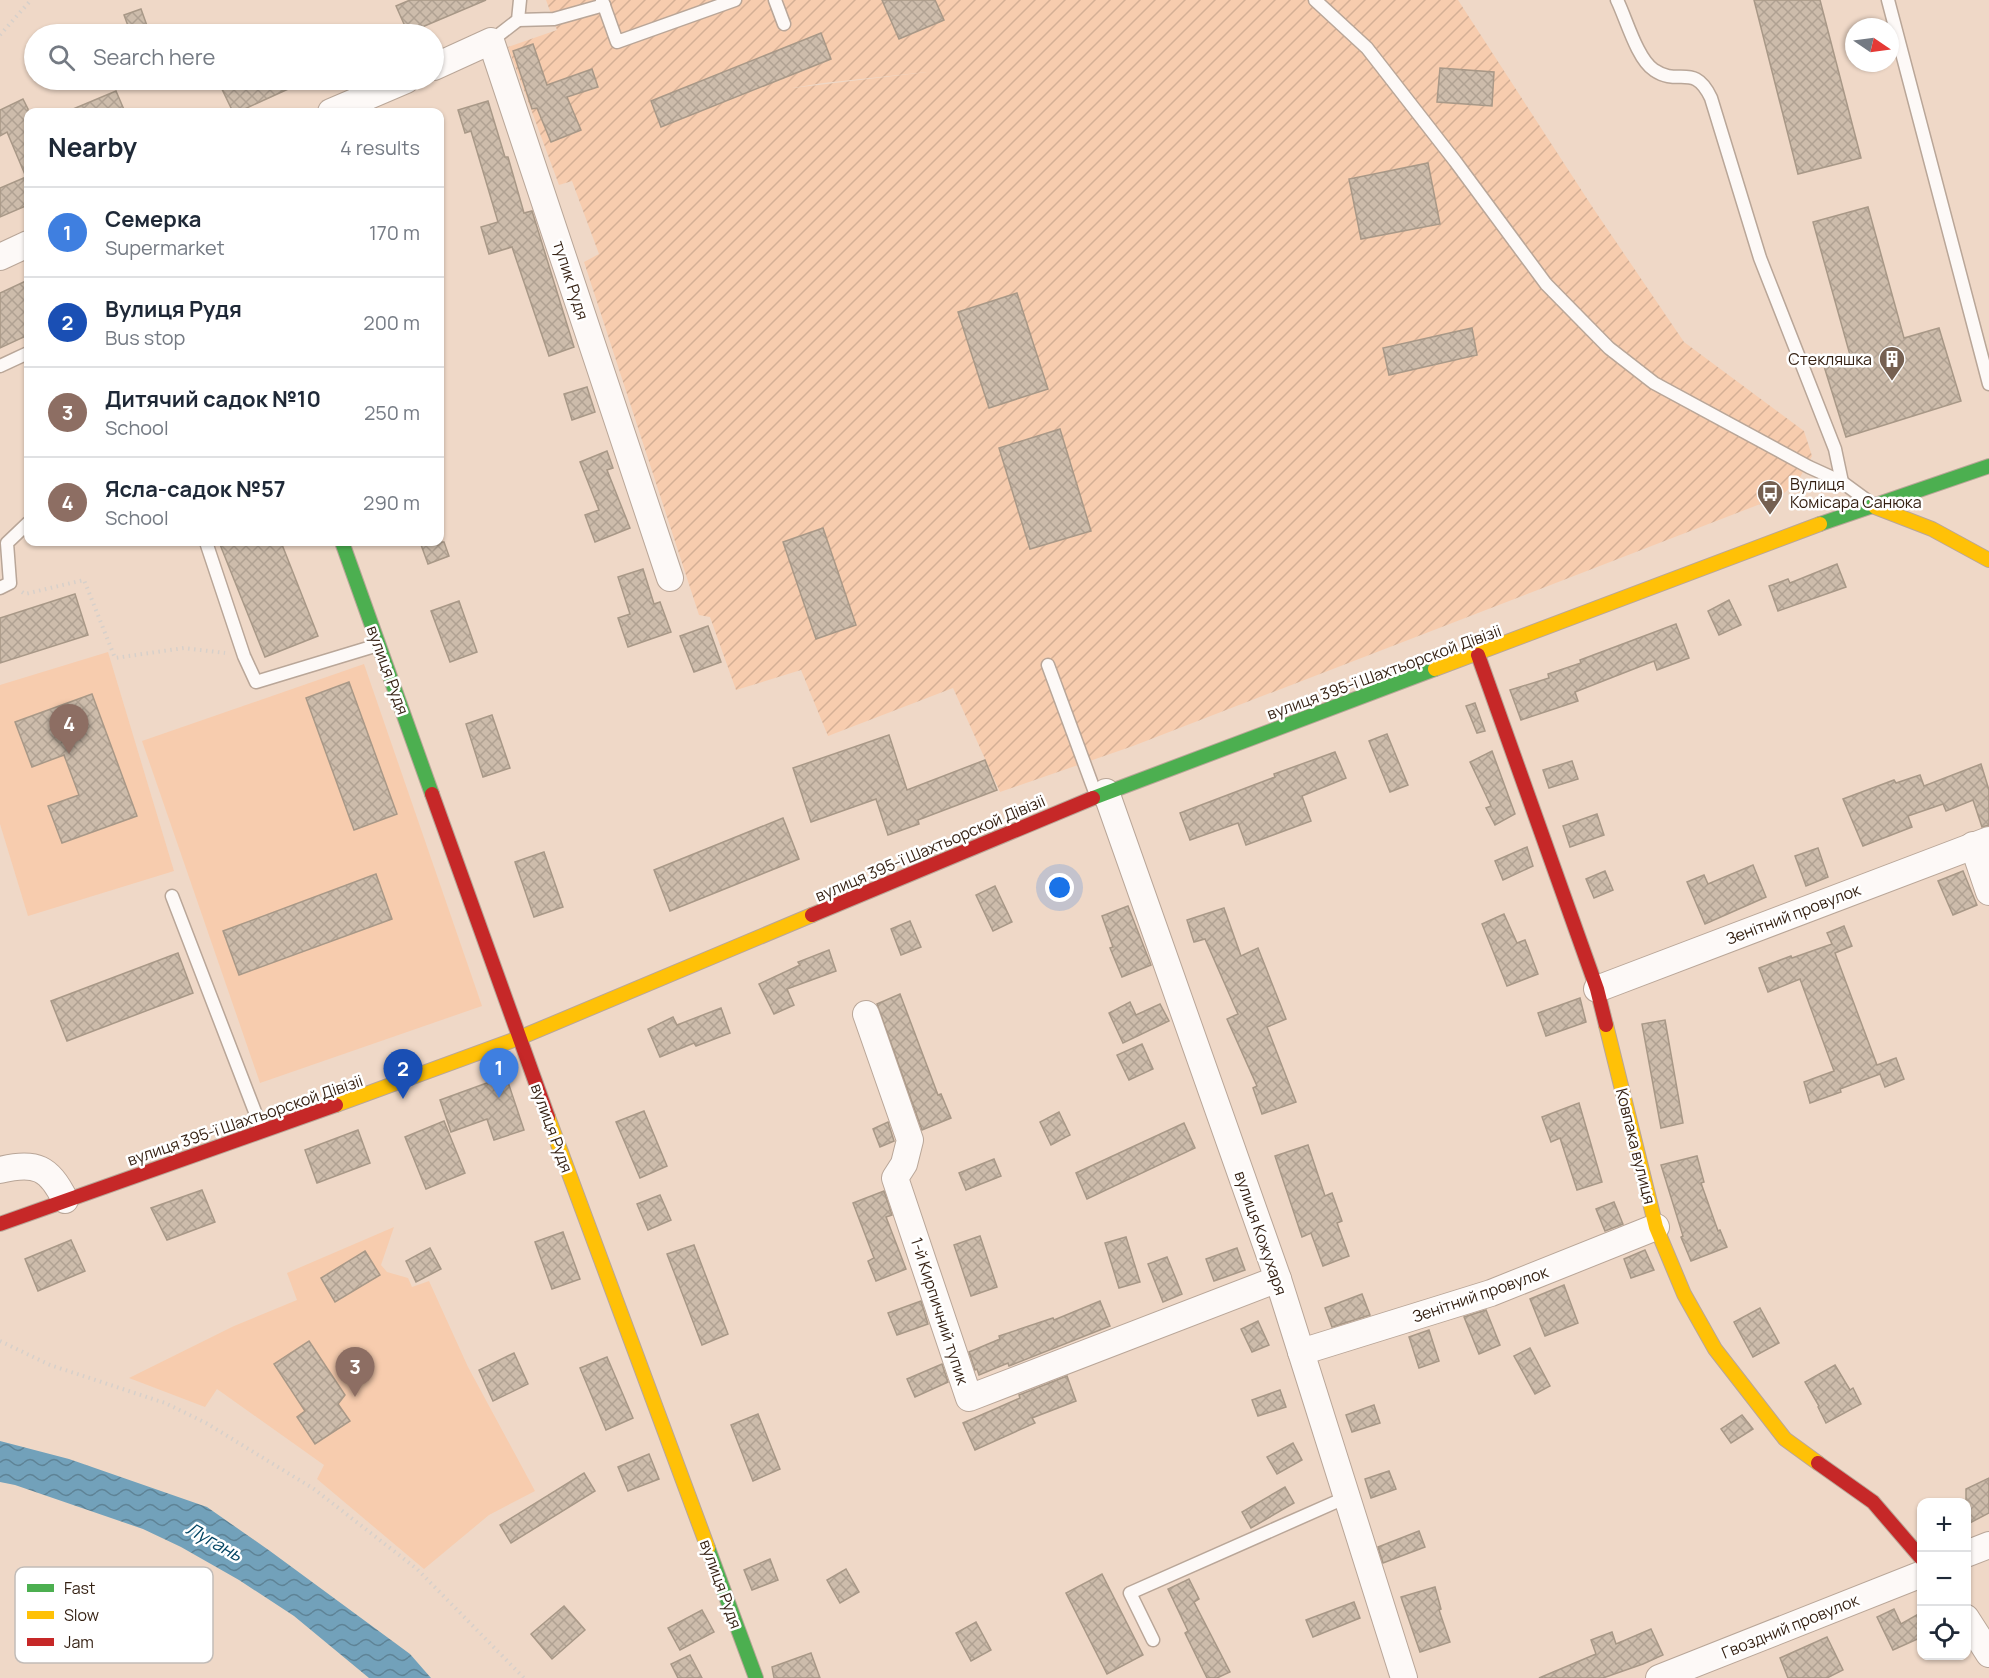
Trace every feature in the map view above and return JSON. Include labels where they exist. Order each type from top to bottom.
[{"type":"street","points":[[444,63],[491,42]]},
{"type":"street","name":"тупик Рудя","points":[[491,42],[670,578]]},
{"type":"street","points":[[340,108],[383,90]]},
{"type":"street","points":[[0,257],[24,246]]},
{"type":"street","name":"вулиця 395-ї Шахтьорской Дівізіі","points":[[0,1224],[519,1038],[1102,794],[1478,655],[1835,519],[1989,466]]},
{"type":"street","points":[[1875,507],[1932,529],[1989,560]]},
{"type":"street","name":"вулиця Рудя","points":[[343,546],[519,1038],[756,1678]]},
{"type":"street","name":"Ковпака вулиця","points":[[1478,655],[1597,989],[1656,1227],[1684,1294],[1714,1349],[1785,1439],[1873,1502],[1917,1553]]},
{"type":"street","name":"вулиця Кожухаря","points":[[1102,794],[1278,1279],[1404,1678]]},
{"type":"street","points":[[1981,842],[1989,892]]},
{"type":"street","name":"Зенітний провулок","points":[[1597,989],[1981,842]]},
{"type":"street","name":"1-й Кирпичний тупик","points":[[866,1014],[910,1140],[904,1164],[895,1178],[969,1398],[1278,1279]]},
{"type":"street","points":[[0,1170],[14,1167],[42,1170],[56,1180],[65,1200]]},
{"type":"street","name":"Зенітний провулок","points":[[1301,1352],[1491,1293],[1656,1227]]},
{"type":"street","points":[[1971,1552],[1989,1545]]},
{"type":"street","name":"Гвоздний провулок","points":[[1659,1678],[1917,1576]]},
{"type":"street","points":[[1971,1626],[1989,1654]]},
{"type":"lane","points":[[518,20],[520,0]]},
{"type":"lane","points":[[491,42],[518,20],[554,19],[603,2],[617,42],[735,0]]},
{"type":"lane","points":[[775,0],[784,24]]},
{"type":"lane","points":[[1315,0],[1367,48],[1455,161],[1546,284],[1609,348],[1654,383],[1809,467],[1842,482],[1875,507]]},
{"type":"lane","points":[[1617,0],[1643,58],[1654,70],[1674,77],[1691,76],[1704,84],[1708,91],[1760,258],[1835,449],[1842,482]]},
{"type":"lane","points":[[1888,0],[1989,384]]},
{"type":"lane","points":[[0,366],[24,355]]},
{"type":"lane","points":[[5,586],[8,543],[24,527]]},
{"type":"lane","points":[[208,546],[244,656],[256,682],[379,645]]},
{"type":"lane","points":[[1048,665],[1102,794]]},
{"type":"lane","points":[[172,896],[262,1131]]},
{"type":"lane","points":[[1153,1640],[1130,1593],[1347,1497]]},
{"type":"path","points":[[0,35],[31,0]]},
{"type":"path","points":[[5,586],[25,594],[84,580],[115,658],[184,648],[244,656]]},
{"type":"path","points":[[0,1341],[50,1365],[165,1403],[206,1423],[314,1489],[417,1569],[524,1678]]},
{"type":"shaded area","points":[[546,0],[1458,0],[1593,208],[1684,342],[1804,431],[1812,456],[1799,479],[1781,496],[1133,746],[1000,792],[953,688],[828,736],[801,670],[736,690],[710,617],[699,615],[584,262],[599,254],[572,181],[559,185],[508,47],[557,30]],"holes":[[[927,72],[792,88],[823,83]]]},
{"type":"shaded area","points":[[108,652],[174,871],[28,916],[0,824],[0,685]]},
{"type":"shaded area","points":[[364,664],[482,1006],[260,1083],[142,741]]},
{"type":"shaded area","points":[[394,1227],[381,1265],[387,1272],[408,1278],[412,1287],[429,1281],[468,1367],[535,1491],[489,1515],[424,1569],[317,1479],[324,1465],[217,1389],[205,1407],[129,1378],[234,1326],[297,1300],[287,1273]]},
{"type":"water","name":"Лугань","points":[[0,1441],[69,1459],[207,1507],[410,1654],[431,1678],[369,1678],[294,1616],[239,1580],[181,1547],[143,1529],[15,1485],[0,1482]]},
{"type":"building","points":[[410,0],[486,0],[429,24],[404,24],[396,6]]},
{"type":"building","points":[[882,0],[935,0],[944,20],[899,39]]},
{"type":"building","points":[[1754,0],[1820,0],[1861,158],[1798,174]]},
{"type":"building","points":[[141,9],[146,24],[127,24],[124,15]]},
{"type":"building","points":[[821,33],[831,59],[661,127],[651,101]]},
{"type":"building","points":[[533,44],[547,85],[592,69],[598,87],[567,97],[581,130],[551,142],[537,108],[532,109],[513,51]]},
{"type":"building","points":[[1440,68],[1494,72],[1492,106],[1437,102]]},
{"type":"building","points":[[222,90],[286,90],[247,108],[231,108]]},
{"type":"building","points":[[116,91],[123,108],[76,108]]},
{"type":"building","points":[[23,99],[28,108],[24,108],[24,172],[7,132],[0,136],[0,110]]},
{"type":"building","points":[[488,101],[505,157],[508,157],[524,213],[532,211],[574,347],[549,356],[512,247],[489,254],[481,227],[498,222],[471,131],[465,133],[458,110]]},
{"type":"building","points":[[1428,163],[1440,224],[1361,239],[1349,179]]},
{"type":"building","points":[[24,178],[24,207],[0,217],[0,188]]},
{"type":"building","points":[[1868,207],[1904,338],[1939,328],[1961,401],[1846,437],[1823,363],[1850,355],[1813,222]]},
{"type":"building","points":[[24,282],[24,337],[0,348],[0,293]]},
{"type":"building","points":[[1017,293],[1048,389],[989,408],[958,312]]},
{"type":"building","points":[[1472,328],[1477,355],[1389,375],[1383,348]]},
{"type":"building","points":[[587,387],[595,412],[572,420],[564,394]]},
{"type":"building","points":[[1060,429],[1091,531],[1030,549],[999,448]]},
{"type":"building","points":[[607,451],[613,468],[607,470],[630,528],[595,542],[585,515],[599,510],[580,462]]},
{"type":"building","points":[[823,528],[856,625],[816,639],[783,542]]},
{"type":"building","points":[[444,542],[449,556],[428,564],[421,546],[444,546]]},
{"type":"building","points":[[221,546],[283,546],[318,636],[265,657]]},
{"type":"building","points":[[1837,564],[1846,587],[1778,611],[1769,586],[1788,579],[1790,583]]},
{"type":"building","points":[[643,569],[654,604],[660,602],[671,632],[628,647],[618,618],[630,614],[618,577]]},
{"type":"building","points":[[75,594],[88,635],[0,663],[0,618]]},
{"type":"building","points":[[1729,600],[1741,625],[1719,635],[1708,611]]},
{"type":"building","points":[[459,601],[477,652],[450,662],[431,611]]},
{"type":"building","points":[[1676,624],[1689,658],[1657,670],[1654,661],[1575,692],[1578,701],[1521,720],[1510,690],[1549,678],[1548,674],[1581,663],[1580,660]]},
{"type":"building","points":[[708,626],[721,662],[694,672],[680,636]]},
{"type":"building","points":[[349,682],[397,814],[354,830],[306,698]]},
{"type":"building","points":[[92,694],[137,816],[62,843],[48,806],[79,795],[64,755],[32,767],[15,722]]},
{"type":"building","points":[[1475,703],[1485,731],[1477,733],[1466,706]]},
{"type":"building","points":[[492,715],[510,768],[483,777],[466,724]]},
{"type":"building","points":[[1387,734],[1408,785],[1390,792],[1369,741]]},
{"type":"building","points":[[889,735],[907,790],[985,760],[997,790],[918,820],[919,824],[888,835],[876,799],[811,822],[793,768]]},
{"type":"building","points":[[1492,751],[1515,814],[1495,825],[1486,808],[1491,806],[1470,762]]},
{"type":"building","points":[[1335,752],[1346,778],[1302,796],[1311,821],[1246,845],[1238,823],[1190,840],[1180,813],[1275,777],[1274,774]]},
{"type":"building","points":[[1572,761],[1578,779],[1549,788],[1543,770]]},
{"type":"building","points":[[1981,764],[1989,790],[1989,825],[1982,827],[1973,800],[1946,811],[1943,804],[1908,816],[1912,827],[1863,846],[1843,799],[1894,780],[1896,783],[1920,775],[1924,786]]},
{"type":"building","points":[[1597,814],[1604,835],[1570,847],[1563,826]]},
{"type":"building","points":[[783,818],[799,859],[670,911],[654,870]]},
{"type":"building","points":[[1527,847],[1533,866],[1503,880],[1495,861]]},
{"type":"building","points":[[1818,848],[1828,877],[1806,886],[1795,856]]},
{"type":"building","points":[[544,852],[563,907],[534,917],[515,862]]},
{"type":"building","points":[[1753,865],[1766,897],[1705,924],[1687,882],[1704,875],[1708,884]]},
{"type":"building","points":[[1605,871],[1613,890],[1594,898],[1586,879]]},
{"type":"building","points":[[1963,871],[1977,905],[1953,915],[1938,881]]},
{"type":"building","points":[[376,874],[392,919],[239,975],[223,931]]},
{"type":"building","points":[[995,886],[1012,922],[993,931],[976,895]]},
{"type":"building","points":[[1128,906],[1151,965],[1122,977],[1110,948],[1113,947],[1102,916]]},
{"type":"building","points":[[1224,908],[1241,956],[1258,948],[1286,1019],[1267,1027],[1296,1102],[1262,1114],[1253,1088],[1257,1086],[1227,1019],[1238,1014],[1205,939],[1194,942],[1187,920]]},
{"type":"building","points":[[1504,914],[1517,943],[1525,940],[1538,974],[1507,986],[1482,924]]},
{"type":"building","points":[[910,921],[921,947],[901,955],[891,929]]},
{"type":"building","points":[[1844,926],[1852,946],[1835,953],[1877,1065],[1896,1058],[1904,1079],[1885,1087],[1880,1074],[1810,1103],[1804,1082],[1834,1071],[1800,979],[1768,992],[1759,968],[1832,944],[1827,933]]},
{"type":"building","points":[[829,950],[836,971],[787,989],[794,1005],[774,1014],[759,984],[800,965],[798,962]]},
{"type":"building","points":[[178,953],[193,993],[67,1041],[51,1001]]},
{"type":"building","points":[[900,994],[938,1095],[941,1094],[951,1118],[922,1130],[877,1004]]},
{"type":"building","points":[[1580,998],[1586,1022],[1546,1036],[1538,1013]]},
{"type":"building","points":[[1130,1002],[1136,1015],[1160,1004],[1169,1021],[1123,1043],[1109,1013]]},
{"type":"building","points":[[721,1008],[730,1033],[696,1046],[694,1043],[660,1057],[648,1029],[673,1017],[677,1025]]},
{"type":"building","points":[[1665,1020],[1683,1123],[1661,1128],[1642,1024]]},
{"type":"building","points":[[1142,1044],[1153,1069],[1129,1080],[1117,1055]]},
{"type":"building","points":[[506,1076],[524,1130],[494,1140],[487,1119],[451,1132],[440,1100]]},
{"type":"building","points":[[1579,1103],[1602,1182],[1577,1190],[1560,1138],[1551,1142],[1542,1117]]},
{"type":"building","points":[[644,1111],[667,1166],[640,1178],[616,1122]]},
{"type":"building","points":[[1059,1112],[1070,1135],[1051,1145],[1040,1122]]},
{"type":"building","points":[[444,1121],[465,1173],[426,1189],[405,1137]]},
{"type":"building","points":[[888,1122],[894,1141],[880,1147],[873,1129]]},
{"type":"building","points":[[1184,1123],[1195,1148],[1087,1199],[1076,1173]]},
{"type":"building","points":[[358,1130],[370,1163],[317,1183],[305,1150]]},
{"type":"building","points":[[1308,1145],[1325,1196],[1332,1193],[1342,1221],[1337,1223],[1349,1256],[1323,1266],[1311,1233],[1302,1237],[1275,1156]]},
{"type":"building","points":[[1697,1156],[1704,1182],[1701,1183],[1718,1231],[1720,1230],[1727,1247],[1691,1261],[1681,1237],[1683,1236],[1661,1165]]},
{"type":"building","points":[[994,1159],[1001,1176],[966,1190],[959,1173]]},
{"type":"building","points":[[202,1190],[215,1222],[167,1240],[151,1208]]},
{"type":"building","points":[[884,1191],[892,1215],[886,1217],[906,1269],[876,1281],[868,1261],[874,1258],[853,1203]]},
{"type":"building","points":[[660,1195],[671,1220],[648,1230],[637,1204]]},
{"type":"building","points":[[1614,1202],[1623,1224],[1605,1231],[1596,1209]]},
{"type":"building","points":[[563,1232],[580,1279],[552,1289],[535,1242]]},
{"type":"building","points":[[980,1236],[997,1287],[971,1296],[954,1245]]},
{"type":"building","points":[[1126,1237],[1140,1282],[1119,1288],[1105,1243]]},
{"type":"building","points":[[71,1240],[85,1271],[38,1291],[25,1259]]},
{"type":"building","points":[[694,1245],[728,1334],[702,1345],[667,1254]]},
{"type":"building","points":[[430,1248],[441,1269],[416,1282],[406,1261]]},
{"type":"building","points":[[1237,1248],[1245,1270],[1214,1281],[1206,1259]]},
{"type":"building","points":[[1645,1250],[1654,1270],[1631,1278],[1624,1259]]},
{"type":"building","points":[[365,1251],[380,1275],[335,1302],[321,1278]]},
{"type":"building","points":[[1167,1257],[1182,1294],[1163,1302],[1148,1264]]},
{"type":"building","points":[[1564,1285],[1578,1323],[1545,1336],[1530,1299]]},
{"type":"building","points":[[1362,1294],[1370,1315],[1332,1327],[1325,1308]]},
{"type":"building","points":[[921,1301],[928,1324],[897,1335],[888,1313]]},
{"type":"building","points":[[1100,1301],[1110,1326],[1009,1366],[1008,1363],[979,1375],[977,1369],[975,1370],[969,1352],[1000,1339],[999,1336],[1053,1318],[1054,1320]]},
{"type":"building","points":[[1760,1308],[1779,1343],[1753,1357],[1734,1322]]},
{"type":"building","points":[[1486,1310],[1500,1345],[1479,1354],[1464,1317]]},
{"type":"building","points":[[1258,1321],[1269,1345],[1252,1352],[1241,1329]]},
{"type":"building","points":[[1429,1330],[1439,1361],[1419,1368],[1409,1337]]},
{"type":"building","points":[[309,1341],[345,1395],[338,1404],[350,1421],[315,1444],[297,1417],[305,1411],[274,1364]]},
{"type":"building","points":[[1530,1348],[1550,1386],[1535,1394],[1514,1356]]},
{"type":"building","points":[[514,1353],[528,1384],[493,1401],[479,1370]]},
{"type":"building","points":[[607,1357],[633,1418],[606,1430],[580,1368]]},
{"type":"building","points":[[942,1364],[948,1382],[915,1397],[907,1379]]},
{"type":"building","points":[[1835,1365],[1850,1390],[1853,1388],[1861,1404],[1826,1423],[1805,1382]]},
{"type":"building","points":[[1067,1376],[1076,1401],[1032,1418],[1035,1423],[975,1450],[963,1423],[1020,1398],[1019,1395]]},
{"type":"building","points":[[1280,1390],[1286,1407],[1258,1416],[1252,1400]]},
{"type":"building","points":[[1374,1405],[1380,1423],[1352,1432],[1346,1415]]},
{"type":"building","points":[[758,1414],[780,1469],[753,1481],[731,1425]]},
{"type":"building","points":[[1742,1415],[1753,1429],[1731,1443],[1721,1429]]},
{"type":"building","points":[[1293,1443],[1302,1460],[1277,1474],[1267,1457]]},
{"type":"building","points":[[649,1454],[659,1479],[628,1491],[618,1467]]},
{"type":"building","points":[[1389,1471],[1396,1489],[1371,1498],[1365,1479]]},
{"type":"building","points":[[584,1473],[595,1491],[511,1543],[500,1525]]},
{"type":"building","points":[[1989,1478],[1989,1513],[1971,1522],[1971,1498],[1966,1498],[1966,1489]]},
{"type":"building","points":[[1285,1487],[1294,1503],[1251,1528],[1242,1512]]},
{"type":"building","points":[[1419,1531],[1425,1547],[1383,1563],[1378,1547]]},
{"type":"building","points":[[770,1559],[778,1580],[752,1590],[744,1570]]},
{"type":"building","points":[[846,1569],[859,1592],[840,1603],[827,1580]]},
{"type":"building","points":[[1102,1574],[1143,1655],[1107,1674],[1066,1593]]},
{"type":"building","points":[[1189,1579],[1199,1599],[1194,1602],[1230,1672],[1217,1678],[1207,1678],[1185,1633],[1188,1631],[1168,1589]]},
{"type":"building","points":[[1435,1587],[1441,1609],[1439,1610],[1450,1642],[1420,1652],[1401,1597]]},
{"type":"building","points":[[1354,1602],[1360,1618],[1313,1637],[1306,1620]]},
{"type":"building","points":[[564,1606],[585,1630],[552,1659],[531,1634]]},
{"type":"building","points":[[1894,1609],[1901,1624],[1917,1615],[1917,1639],[1893,1650],[1877,1617]]},
{"type":"building","points":[[702,1610],[714,1632],[680,1650],[668,1628]]},
{"type":"building","points":[[976,1622],[991,1650],[971,1661],[956,1633]]},
{"type":"building","points":[[1651,1629],[1663,1655],[1643,1664],[1603,1678],[1539,1678],[1596,1654],[1591,1640],[1612,1632],[1616,1644]]},
{"type":"building","points":[[1827,1637],[1843,1670],[1827,1678],[1788,1678],[1780,1658]]},
{"type":"building","points":[[811,1653],[820,1678],[774,1678],[772,1667]]},
{"type":"building","points":[[690,1655],[702,1678],[678,1678],[671,1664]]},
{"type":"traffic: fast","points":[[1820,524],[1989,466]]},
{"type":"traffic: fast","points":[[343,546],[432,794]]},
{"type":"traffic: fast","points":[[1093,798],[1435,669]]},
{"type":"traffic: fast","points":[[708,1548],[756,1678]]},
{"type":"traffic: slow","points":[[1875,507],[1932,529],[1989,560]]},
{"type":"traffic: slow","points":[[1435,669],[1820,524]]},
{"type":"traffic: slow","points":[[336,1105],[519,1038],[812,915]]},
{"type":"traffic: slow","points":[[1606,1025],[1656,1227],[1684,1294],[1715,1349],[1785,1439],[1818,1463]]},
{"type":"traffic: slow","points":[[548,1117],[708,1548]]},
{"type":"traffic: jam","points":[[1478,655],[1597,989],[1606,1025]]},
{"type":"traffic: jam","points":[[432,794],[548,1117]]},
{"type":"traffic: jam","points":[[812,915],[1093,798]]},
{"type":"traffic: jam","points":[[0,1224],[336,1105]]},
{"type":"traffic: jam","points":[[1818,1463],[1873,1502],[1917,1553]]},
{"type":"place","name":"Стекляшка","points":[[1892,382]]},
{"type":"place","name":"Вулиця Комісара Санюка","points":[[1770,516]]},
{"type":"place","name":"Ясла-садок №57","points":[[69,754]]},
{"type":"place","name":"Семерка","points":[[499,1098]]},
{"type":"place","name":"Вулиця Рудя","points":[[403,1099]]},
{"type":"place","name":"Дитячий садок №10","points":[[355,1397]]}]
